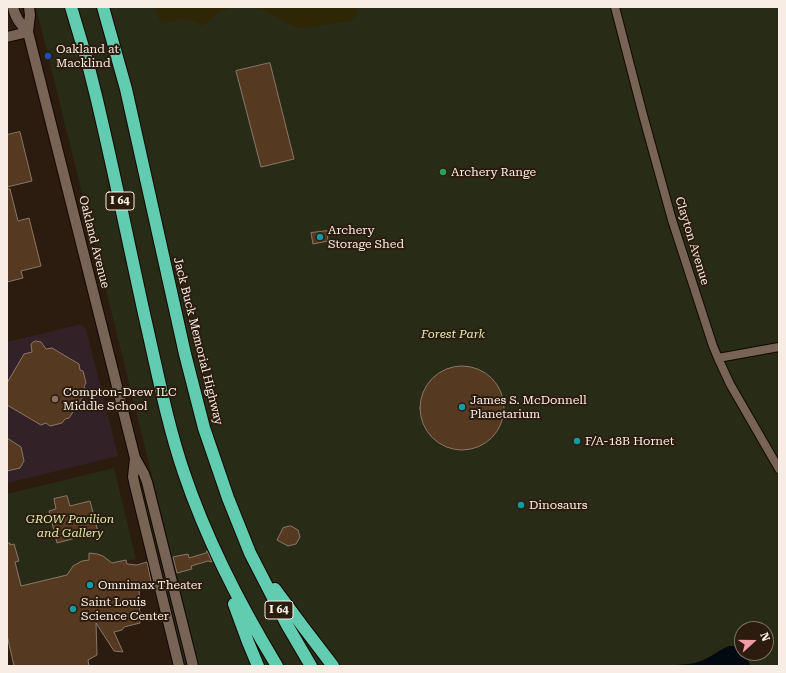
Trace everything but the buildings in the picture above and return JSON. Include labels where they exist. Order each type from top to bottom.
[{"type":"highway","name":"I 64","points":[[71,7],[97,100],[173,438],[198,510],[222,564],[244,610],[277,666]]},
{"type":"highway","name":"Jack Buck Memorial Highway","points":[[103,7],[126,89],[202,421],[228,498],[250,553],[310,666]]},
{"type":"highway","points":[[250,553],[333,666]]},
{"type":"highway","points":[[222,564],[248,642],[258,666]]},
{"type":"street","name":"Oakland Avenue","points":[[13,7],[17,18],[28,32]]},
{"type":"street","name":"Oakland Avenue","points":[[29,7],[30,15],[28,32],[135,458],[147,482],[193,666]]},
{"type":"street","name":"Clayton Avenue","points":[[615,7],[672,220],[718,358],[730,384],[779,469]]},
{"type":"street","points":[[7,37],[28,32]]},
{"type":"street","points":[[718,358],[779,347]]},
{"type":"street","name":"Oakland Avenue","points":[[135,458],[135,486],[179,666]]},
{"type":"shaded area","name":"Compton-Drew ILC Middle School","points":[[82,325],[86,329],[118,456],[7,483],[7,342]]},
{"type":"shaded area","points":[[729,646],[734,647],[734,661],[748,661],[750,666],[670,666],[700,662]]},
{"type":"green space","name":"Forest Park","points":[[36,7],[779,7],[779,666],[199,666]]},
{"type":"green space","name":"GROW Pavilion and Gallery","points":[[114,468],[136,559],[19,587],[7,582],[7,494]]},
{"type":"green space","points":[[142,481],[188,666],[184,666],[139,483]]},
{"type":"sand","points":[[155,7],[244,7],[230,8],[217,13],[203,26],[191,20],[184,19],[177,19],[161,24]]},
{"type":"sand","points":[[248,7],[357,7],[357,12],[354,19],[350,21],[303,28],[290,25],[266,11]]},
{"type":"place","name":"Oakland at Macklind","points":[[48,56]]},
{"type":"place","name":"Archery Range","points":[[443,172]]},
{"type":"place","name":"Archery Storage Shed","points":[[320,237]]},
{"type":"place","name":"Compton-Drew ILC Middle School","points":[[55,399]]},
{"type":"place","name":"James S. McDonnell Planetarium","points":[[462,407]]},
{"type":"place","name":"F/A-18B Hornet","points":[[577,441]]},
{"type":"place","name":"Dinosaurs","points":[[521,505]]},
{"type":"place","name":"Omnimax Theater","points":[[90,585]]},
{"type":"place","name":"Saint Louis Science Center","points":[[73,609]]}]
